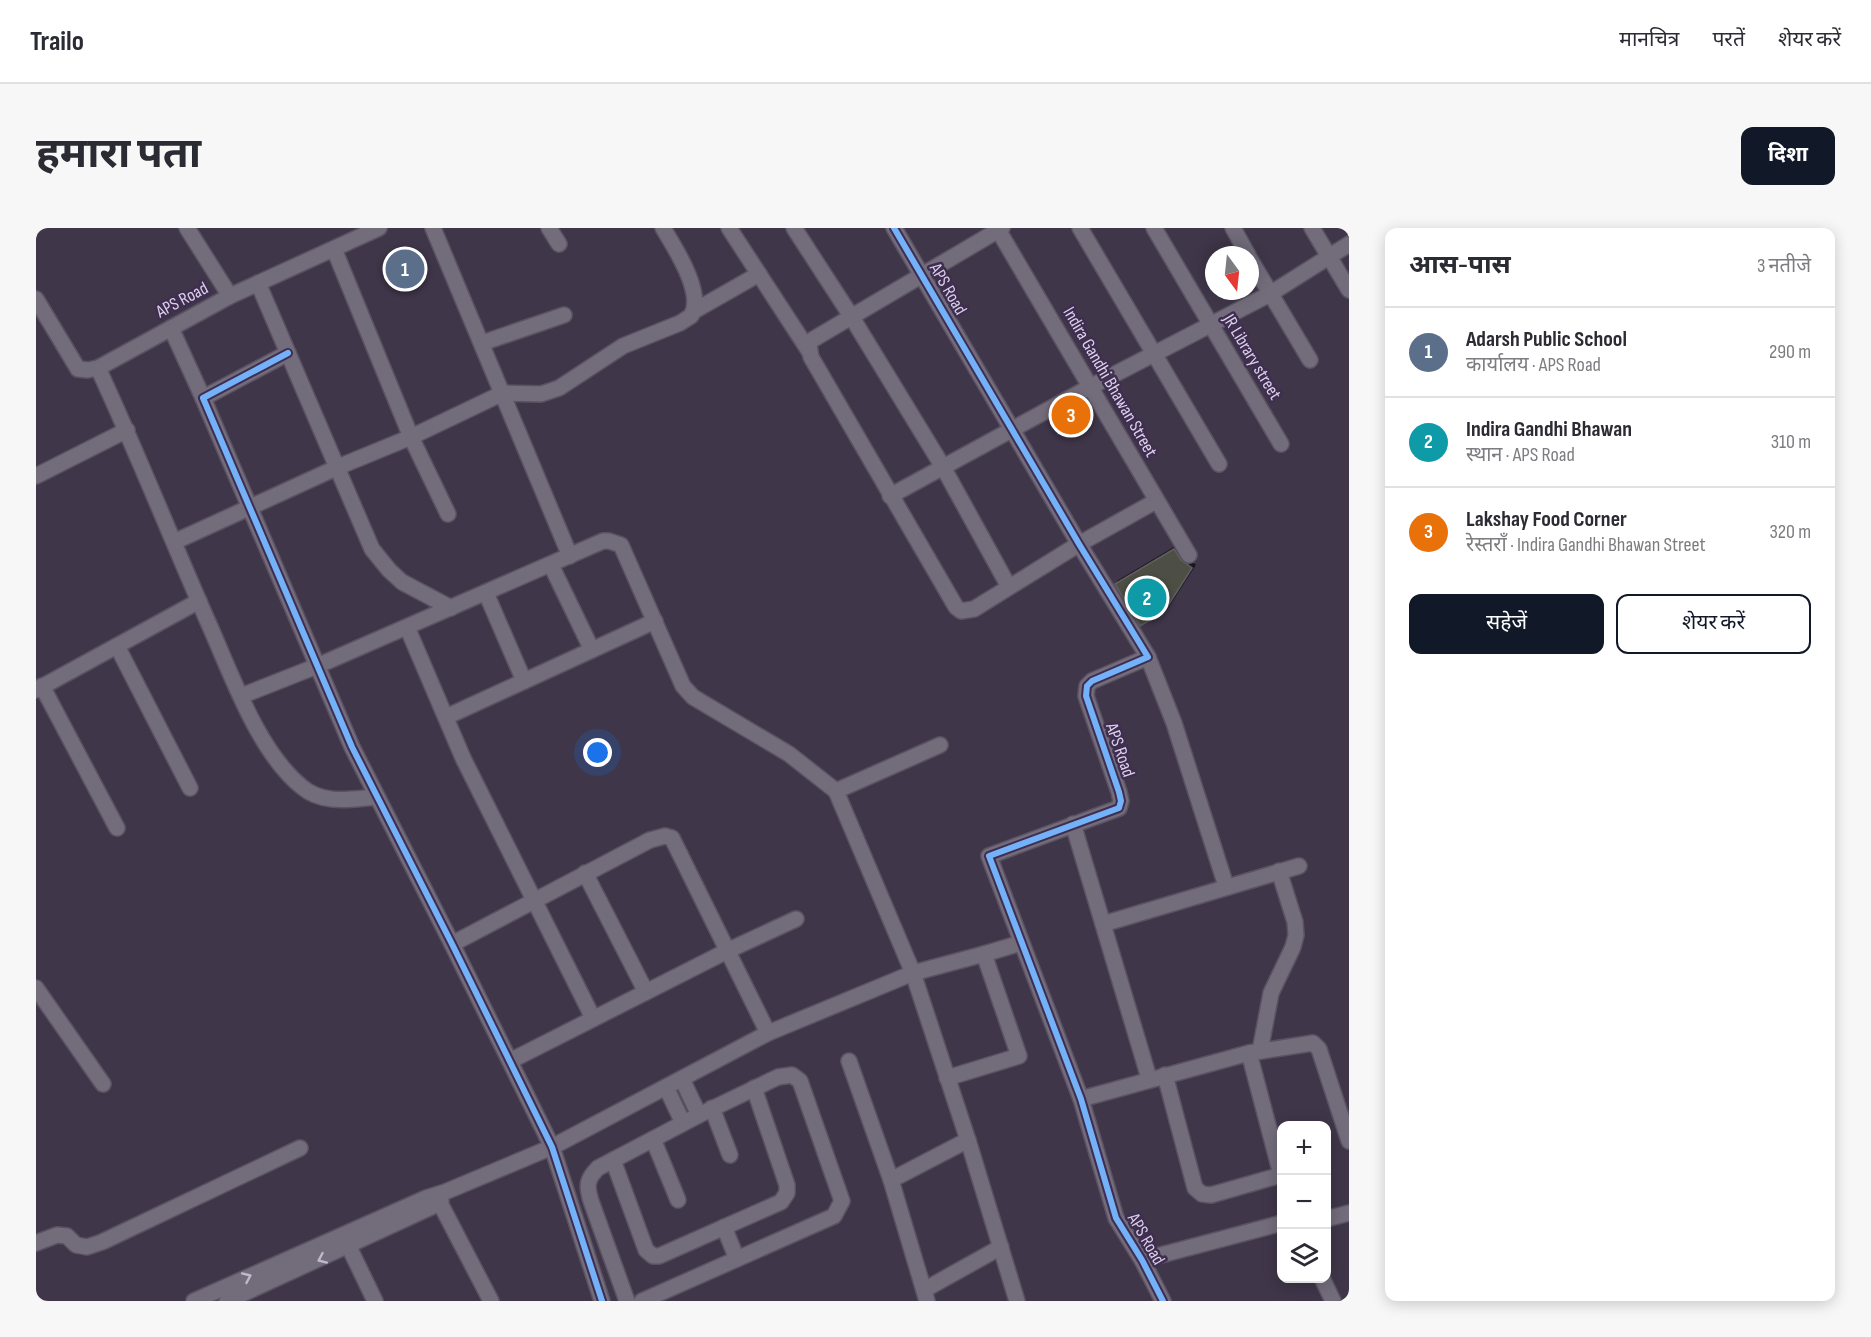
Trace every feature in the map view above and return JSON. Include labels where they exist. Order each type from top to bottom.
[{"type":"street","points":[[187,228],[230,296]]},
{"type":"street","name":"APS Road","points":[[98,368],[230,296],[379,228]]},
{"type":"street","points":[[434,228],[570,556]]},
{"type":"street","points":[[549,228],[559,244]]},
{"type":"street","points":[[174,542],[338,467],[411,437],[503,393],[541,394],[559,388],[623,346],[680,323],[691,316],[696,301],[692,286],[663,228]]},
{"type":"street","points":[[729,228],[809,351],[890,496],[956,607],[961,610],[975,609],[1079,544],[1156,501]]},
{"type":"street","points":[[794,228],[851,316],[943,467],[1009,587]]},
{"type":"street","name":"APS Road","points":[[894,228],[1079,544],[1148,657],[1092,681],[1087,686],[1086,696],[1121,801],[1119,808],[989,856],[1081,1099],[1116,1218],[1142,1260],[1163,1301]]},
{"type":"street","points":[[1080,228],[1219,464]]},
{"type":"street","name":"JR Library street","points":[[1154,228],[1281,444]]},
{"type":"street","points":[[1233,228],[1243,246]]},
{"type":"street","points":[[1312,228],[1349,290]]},
{"type":"street","points":[[809,351],[812,340],[999,229]]},
{"type":"street","name":"Indira Gandhi Bhawan Street","points":[[999,229],[1189,555]]},
{"type":"street","points":[[890,496],[1090,387],[1270,294],[1349,244]]},
{"type":"street","points":[[334,249],[411,437],[448,514]]},
{"type":"street","points":[[694,311],[759,274]]},
{"type":"street","points":[[1259,275],[1310,360]]},
{"type":"street","points":[[258,284],[372,549],[402,582],[452,608]]},
{"type":"street","points":[[36,299],[78,369],[98,368],[127,430],[241,696],[269,749],[303,789],[337,801],[376,797]]},
{"type":"street","points":[[482,343],[564,315]]},
{"type":"street","points":[[171,328],[376,797],[453,944],[552,1147],[602,1301]]},
{"type":"street","points":[[203,398],[288,353]]},
{"type":"street","points":[[36,476],[127,430]]},
{"type":"street","points":[[241,696],[317,666],[603,541],[621,545],[683,686],[693,697],[789,754],[836,791],[913,973],[968,1140],[1017,1301]]},
{"type":"street","points":[[551,565],[592,650]]},
{"type":"street","points":[[486,593],[524,681]]},
{"type":"street","points":[[117,828],[39,688],[199,601]]},
{"type":"street","points":[[446,717],[655,621]]},
{"type":"street","points":[[407,627],[463,758],[593,1018]]},
{"type":"street","points":[[117,646],[190,788]]},
{"type":"street","points":[[1148,657],[1174,723],[1226,886]]},
{"type":"street","points":[[836,791],[940,745]]},
{"type":"street","points":[[1073,824],[1149,1078]]},
{"type":"street","points":[[453,944],[585,873],[650,840],[665,836],[672,838],[768,1033]]},
{"type":"street","points":[[1102,924],[1299,866]]},
{"type":"street","points":[[1279,871],[1295,922],[1296,935],[1293,947],[1271,993],[1255,1052],[1281,1175]]},
{"type":"street","points":[[585,873],[646,992]]},
{"type":"street","points":[[510,1061],[727,951],[796,920]]},
{"type":"street","points":[[227,1301],[349,1247],[442,1198],[552,1147],[768,1033],[913,973],[1021,943]]},
{"type":"street","points":[[947,1078],[1019,1056],[984,954]]},
{"type":"street","points":[[36,988],[103,1084]]},
{"type":"street","points":[[1081,1099],[1149,1078],[1255,1052],[1313,1043],[1319,1049],[1349,1141]]},
{"type":"street","points":[[849,1061],[891,1180],[925,1295],[1001,1247]]},
{"type":"street","points":[[1165,1075],[1195,1188],[1202,1194],[1211,1195],[1277,1178]]},
{"type":"street","points":[[627,1301],[587,1188],[588,1178],[598,1168],[613,1160],[778,1077],[792,1076],[800,1081],[842,1201],[834,1216],[642,1301]]},
{"type":"street","points":[[682,1078],[730,1155]]},
{"type":"street","points":[[666,1087],[683,1123]]},
{"type":"street","points":[[613,1160],[646,1250],[653,1256],[659,1256],[781,1202],[787,1193],[787,1185],[754,1088]]},
{"type":"street","points":[[653,1139],[678,1200]]},
{"type":"street","points":[[891,1180],[968,1140]]},
{"type":"street","points":[[36,1243],[57,1235],[67,1236],[76,1245],[87,1247],[102,1242],[300,1148]]},
{"type":"street","points":[[194,1301],[426,1198],[442,1198]]},
{"type":"street","points":[[442,1198],[491,1301]]},
{"type":"street","points":[[1331,1218],[1349,1213]]},
{"type":"street","points":[[1142,1260],[1277,1224]]},
{"type":"street","points":[[724,1227],[737,1258]]},
{"type":"street","points":[[587,1254],[607,1246]]},
{"type":"street","points":[[349,1247],[375,1301]]},
{"type":"street","points":[[1324,1283],[1333,1301]]},
{"type":"street","points":[[259,1287],[265,1301]]},
{"type":"building","points":[[1086,400],[1093,412],[1058,434],[1051,420]]},
{"type":"building","points":[[1174,549],[1181,560],[1192,568],[1164,612],[1140,626],[1115,584]]},
{"type":"cycle path","points":[[894,228],[1079,544],[1148,657],[1092,681],[1087,686],[1086,696],[1119,792],[1121,801],[1119,808],[989,856],[1081,1099],[1116,1218],[1142,1260],[1163,1301]]},
{"type":"cycle path","points":[[288,353],[203,398],[352,747],[552,1147],[602,1301]]},
{"type":"place","name":"Adarsh Public School","points":[[405,269]]},
{"type":"place","name":"Lakshay Food Corner","points":[[1071,415]]},
{"type":"place","name":"Indira Gandhi Bhawan","points":[[1147,598]]}]
